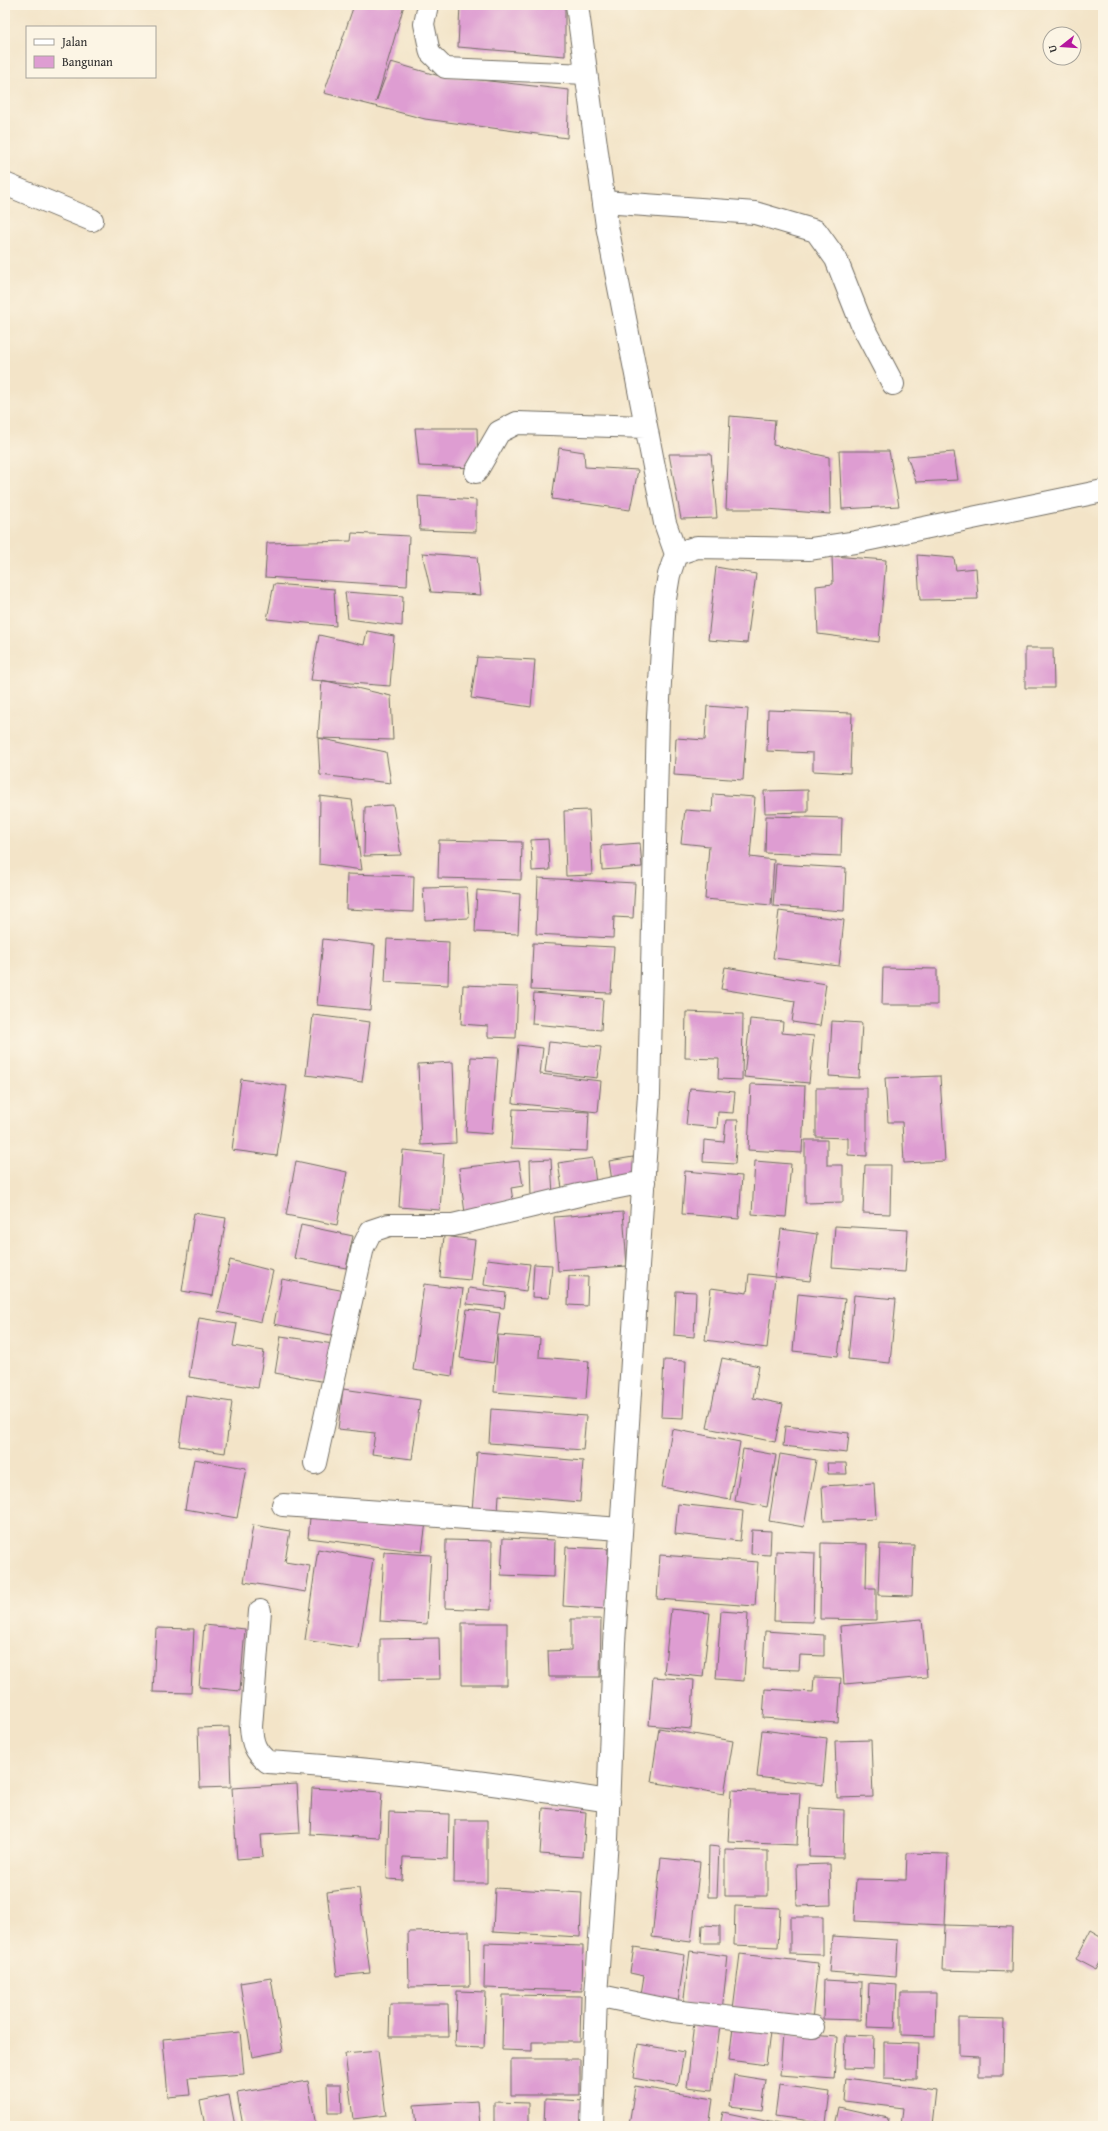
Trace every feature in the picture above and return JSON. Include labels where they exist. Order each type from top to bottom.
[{"type":"street","points":[[577,5],[604,202],[645,427],[665,524],[676,554],[669,575],[665,599],[661,661],[649,1094],[614,1643],[609,1800],[596,1995],[592,2126]]},
{"type":"street","points":[[5,184],[92,220]]},
{"type":"street","points":[[604,202],[755,213],[816,231],[836,259],[862,325],[893,384]]},
{"type":"street","points":[[476,472],[500,432],[517,424],[645,427]]},
{"type":"street","points":[[676,554],[697,547],[729,546],[810,549],[856,542],[1103,491]]},
{"type":"street","points":[[315,1463],[363,1247],[371,1231],[390,1224],[453,1225],[579,1195],[644,1182]]},
{"type":"street","points":[[283,1505],[621,1530]]},
{"type":"street","points":[[260,1611],[251,1727],[252,1742],[258,1754],[268,1762],[353,1767],[530,1788],[609,1800]]},
{"type":"street","points":[[596,1995],[673,2011],[813,2028]]},
{"type":"lane","points":[[428,5],[424,24],[430,53],[446,68],[587,74]]},
{"type":"building","points":[[354,5],[404,5],[376,102],[391,62],[436,75],[569,90],[567,138],[425,119],[324,93]]},
{"type":"building","points":[[460,5],[565,5],[565,56],[458,47]]},
{"type":"building","points":[[730,416],[775,420],[773,445],[829,457],[830,514],[767,509],[726,509]]},
{"type":"building","points":[[415,428],[477,428],[478,468],[419,466]]},
{"type":"building","points":[[559,448],[584,452],[585,467],[638,470],[630,510],[552,499]]},
{"type":"building","points":[[839,451],[889,451],[899,506],[842,509]]},
{"type":"building","points":[[954,452],[958,480],[916,482],[907,456]]},
{"type":"building","points":[[669,454],[711,454],[717,518],[681,519]]},
{"type":"building","points":[[418,496],[476,500],[476,532],[420,530]]},
{"type":"building","points":[[352,533],[409,536],[407,586],[265,577],[267,543],[351,541]]},
{"type":"building","points":[[422,553],[477,557],[481,595],[431,592]]},
{"type":"building","points":[[917,555],[954,558],[956,570],[976,568],[978,599],[920,600]]},
{"type":"building","points":[[832,556],[886,560],[879,642],[818,634],[816,586],[833,584]]},
{"type":"building","points":[[716,567],[756,574],[747,643],[708,640]]},
{"type":"building","points":[[274,584],[334,589],[336,626],[267,619]]},
{"type":"building","points":[[345,592],[403,596],[402,626],[348,619]]},
{"type":"building","points":[[367,631],[394,636],[390,686],[311,680],[319,635],[364,645]]},
{"type":"building","points":[[1025,648],[1053,648],[1054,688],[1025,688]]},
{"type":"building","points":[[477,657],[535,660],[531,707],[471,698]]},
{"type":"building","points":[[322,680],[391,696],[393,740],[318,738]]},
{"type":"building","points":[[707,706],[748,709],[743,780],[674,775],[676,738],[705,740]]},
{"type":"building","points":[[768,710],[852,713],[850,773],[813,771],[813,753],[767,751]]},
{"type":"building","points":[[318,738],[386,752],[391,783],[320,775]]},
{"type":"building","points":[[808,790],[808,812],[765,813],[764,791]]},
{"type":"building","points":[[713,794],[755,797],[750,857],[774,860],[771,905],[705,899],[709,846],[681,843],[685,810],[712,812]]},
{"type":"building","points":[[320,796],[352,800],[362,870],[319,864]]},
{"type":"building","points":[[393,805],[401,855],[364,856],[365,807]]},
{"type":"building","points":[[589,810],[592,875],[566,876],[564,811]]},
{"type":"building","points":[[766,816],[842,818],[841,856],[765,853]]},
{"type":"building","points":[[548,839],[550,870],[532,871],[531,840]]},
{"type":"building","points":[[439,840],[522,842],[521,880],[438,878]]},
{"type":"building","points":[[640,843],[642,867],[602,870],[601,846]]},
{"type":"building","points":[[776,864],[846,868],[844,911],[773,906]]},
{"type":"building","points":[[347,874],[414,876],[413,912],[346,909]]},
{"type":"building","points":[[538,878],[635,883],[633,918],[614,917],[613,938],[536,934]]},
{"type":"building","points":[[467,887],[469,918],[425,920],[423,888]]},
{"type":"building","points":[[477,890],[520,894],[518,934],[475,932]]},
{"type":"building","points":[[779,911],[844,920],[839,966],[773,958]]},
{"type":"building","points":[[323,939],[375,945],[370,1010],[317,1005]]},
{"type":"building","points":[[387,939],[449,942],[448,985],[385,982]]},
{"type":"building","points":[[533,943],[614,947],[611,993],[531,990]]},
{"type":"building","points":[[725,967],[826,984],[820,1026],[792,1022],[795,1001],[721,989]]},
{"type":"building","points":[[883,968],[937,969],[937,1005],[882,1005]]},
{"type":"building","points":[[463,985],[518,987],[516,1038],[488,1037],[488,1026],[461,1024]]},
{"type":"building","points":[[534,993],[603,999],[601,1030],[532,1024]]},
{"type":"building","points":[[686,1012],[743,1014],[742,1080],[718,1079],[719,1059],[685,1058]]},
{"type":"building","points":[[313,1015],[370,1022],[362,1082],[306,1075]]},
{"type":"building","points":[[750,1019],[783,1022],[782,1033],[814,1036],[809,1083],[744,1077]]},
{"type":"building","points":[[832,1021],[862,1023],[859,1078],[829,1076]]},
{"type":"building","points":[[549,1042],[601,1047],[597,1078],[545,1072]]},
{"type":"building","points":[[518,1045],[543,1048],[540,1074],[601,1081],[598,1112],[513,1103]]},
{"type":"building","points":[[471,1057],[498,1058],[492,1134],[466,1132]]},
{"type":"building","points":[[453,1062],[456,1143],[421,1145],[418,1064]]},
{"type":"building","points":[[940,1076],[945,1161],[904,1163],[902,1122],[888,1122],[885,1078]]},
{"type":"building","points":[[241,1079],[287,1086],[277,1156],[232,1150]]},
{"type":"building","points":[[751,1084],[805,1086],[802,1153],[748,1150]]},
{"type":"building","points":[[690,1088],[735,1092],[733,1113],[718,1112],[717,1128],[686,1125]]},
{"type":"building","points":[[816,1088],[867,1088],[867,1156],[848,1155],[848,1138],[816,1137]]},
{"type":"building","points":[[513,1109],[589,1112],[587,1151],[511,1148]]},
{"type":"building","points":[[726,1120],[738,1120],[735,1164],[703,1162],[704,1140],[724,1142]]},
{"type":"building","points":[[805,1140],[827,1140],[827,1165],[843,1165],[843,1202],[805,1203]]},
{"type":"building","points":[[403,1150],[444,1154],[440,1210],[399,1207]]},
{"type":"building","points":[[633,1157],[636,1177],[612,1181],[609,1161]]},
{"type":"building","points":[[593,1158],[596,1184],[562,1188],[558,1163]]},
{"type":"building","points":[[551,1159],[553,1196],[531,1197],[530,1160]]},
{"type":"building","points":[[296,1161],[347,1172],[337,1225],[286,1215]]},
{"type":"building","points":[[519,1161],[523,1186],[511,1188],[514,1207],[465,1213],[459,1168]]},
{"type":"building","points":[[755,1161],[791,1164],[786,1217],[752,1214]]},
{"type":"building","points":[[865,1165],[891,1165],[890,1214],[863,1213]]},
{"type":"building","points":[[685,1171],[742,1176],[739,1219],[682,1214]]},
{"type":"building","points":[[623,1212],[627,1266],[558,1271],[554,1217]]},
{"type":"building","points":[[194,1213],[226,1218],[213,1296],[182,1291]]},
{"type":"building","points":[[301,1225],[353,1236],[346,1268],[294,1258]]},
{"type":"building","points":[[835,1226],[908,1230],[905,1272],[832,1267]]},
{"type":"building","points":[[781,1229],[817,1234],[810,1281],[775,1277]]},
{"type":"building","points":[[444,1236],[475,1240],[470,1280],[440,1277]]},
{"type":"building","points":[[487,1259],[530,1264],[526,1291],[484,1285]]},
{"type":"building","points":[[230,1260],[273,1271],[261,1322],[218,1312]]},
{"type":"building","points":[[534,1264],[552,1265],[549,1298],[532,1297]]},
{"type":"building","points":[[749,1274],[775,1277],[767,1348],[705,1340],[711,1288],[747,1293]]},
{"type":"building","points":[[569,1276],[588,1277],[587,1306],[568,1305]]},
{"type":"building","points":[[282,1279],[345,1291],[336,1336],[274,1324]]},
{"type":"building","points":[[424,1284],[463,1289],[452,1376],[413,1370]]},
{"type":"building","points":[[469,1288],[506,1293],[504,1308],[467,1304]]},
{"type":"building","points":[[676,1291],[696,1292],[694,1337],[674,1335]]},
{"type":"building","points":[[798,1294],[845,1299],[838,1356],[793,1351]]},
{"type":"building","points":[[854,1295],[896,1299],[890,1363],[848,1359]]},
{"type":"building","points":[[467,1309],[500,1313],[493,1363],[460,1358]]},
{"type":"building","points":[[199,1318],[237,1324],[233,1346],[264,1351],[258,1388],[189,1377]]},
{"type":"building","points":[[498,1335],[540,1338],[539,1357],[589,1361],[586,1399],[494,1392]]},
{"type":"building","points":[[281,1336],[333,1344],[326,1382],[275,1373]]},
{"type":"building","points":[[722,1358],[759,1366],[753,1398],[783,1404],[775,1442],[707,1428]]},
{"type":"building","points":[[664,1360],[686,1361],[683,1418],[661,1417]]},
{"type":"building","points":[[343,1389],[420,1400],[412,1459],[372,1454],[375,1433],[338,1429]]},
{"type":"building","points":[[186,1395],[232,1402],[225,1453],[179,1446]]},
{"type":"building","points":[[491,1409],[586,1416],[583,1450],[489,1443]]},
{"type":"building","points":[[785,1426],[849,1433],[847,1453],[783,1446]]},
{"type":"building","points":[[672,1429],[740,1442],[730,1500],[662,1487]]},
{"type":"building","points":[[743,1449],[776,1455],[767,1507],[735,1501]]},
{"type":"building","points":[[477,1452],[583,1461],[580,1502],[499,1495],[498,1512],[472,1510]]},
{"type":"building","points":[[780,1454],[816,1460],[804,1527],[769,1521]]},
{"type":"building","points":[[194,1459],[246,1468],[237,1518],[185,1509]]},
{"type":"building","points":[[827,1463],[846,1463],[847,1474],[828,1474]]},
{"type":"building","points":[[874,1483],[876,1519],[824,1521],[822,1486]]},
{"type":"building","points":[[678,1504],[743,1511],[740,1541],[675,1534]]},
{"type":"building","points":[[311,1508],[426,1522],[422,1552],[308,1538]]},
{"type":"building","points":[[253,1525],[290,1531],[285,1562],[310,1566],[306,1592],[244,1582]]},
{"type":"building","points":[[752,1530],[771,1531],[770,1555],[751,1554]]},
{"type":"building","points":[[503,1538],[555,1540],[554,1577],[501,1575]]},
{"type":"building","points":[[446,1540],[492,1541],[491,1610],[445,1608]]},
{"type":"building","points":[[821,1543],[867,1544],[866,1588],[876,1588],[876,1620],[820,1619]]},
{"type":"building","points":[[880,1544],[914,1545],[912,1596],[878,1595]]},
{"type":"building","points":[[566,1547],[608,1549],[606,1609],[563,1606]]},
{"type":"building","points":[[318,1549],[373,1559],[359,1649],[305,1640]]},
{"type":"building","points":[[776,1551],[815,1553],[813,1622],[774,1621]]},
{"type":"building","points":[[384,1552],[431,1555],[427,1624],[380,1621]]},
{"type":"building","points":[[660,1555],[758,1562],[755,1606],[657,1599]]},
{"type":"building","points":[[671,1609],[710,1613],[703,1677],[664,1673]]},
{"type":"building","points":[[721,1611],[748,1613],[744,1681],[716,1679]]},
{"type":"building","points":[[571,1619],[601,1619],[600,1677],[549,1677],[548,1651],[571,1650]]},
{"type":"building","points":[[922,1619],[927,1677],[844,1684],[840,1626]]},
{"type":"building","points":[[462,1623],[507,1623],[507,1685],[462,1685]]},
{"type":"building","points":[[204,1625],[245,1629],[240,1691],[199,1687]]},
{"type":"building","points":[[156,1628],[194,1629],[191,1693],[153,1692]]},
{"type":"building","points":[[765,1631],[824,1635],[824,1656],[800,1655],[799,1670],[763,1669]]},
{"type":"building","points":[[439,1638],[440,1679],[380,1680],[380,1639]]},
{"type":"building","points":[[653,1677],[694,1680],[691,1729],[649,1725]]},
{"type":"building","points":[[814,1677],[841,1678],[838,1723],[763,1718],[765,1689],[813,1692]]},
{"type":"building","points":[[229,1727],[231,1787],[200,1788],[198,1728]]},
{"type":"building","points":[[659,1728],[733,1741],[724,1794],[651,1782]]},
{"type":"building","points":[[762,1730],[827,1738],[823,1785],[757,1777]]},
{"type":"building","points":[[871,1740],[873,1797],[837,1798],[835,1741]]},
{"type":"building","points":[[297,1784],[300,1833],[261,1835],[263,1857],[237,1859],[232,1788]]},
{"type":"building","points":[[312,1788],[382,1792],[379,1838],[310,1834]]},
{"type":"building","points":[[731,1790],[800,1793],[797,1845],[728,1842]]},
{"type":"building","points":[[543,1808],[586,1812],[583,1857],[540,1854]]},
{"type":"building","points":[[810,1808],[844,1810],[843,1858],[809,1857]]},
{"type":"building","points":[[389,1812],[449,1814],[448,1859],[403,1857],[402,1880],[387,1879]]},
{"type":"building","points":[[455,1820],[487,1820],[487,1883],[454,1883]]},
{"type":"building","points":[[709,1846],[719,1847],[717,1897],[708,1897]]},
{"type":"building","points":[[725,1850],[768,1851],[768,1896],[725,1896]]},
{"type":"building","points":[[907,1853],[948,1854],[945,1925],[854,1921],[856,1879],[906,1880]]},
{"type":"building","points":[[661,1858],[700,1862],[691,1942],[652,1937]]},
{"type":"building","points":[[830,1864],[831,1905],[797,1906],[796,1865]]},
{"type":"building","points":[[359,1888],[370,1973],[337,1976],[327,1892]]},
{"type":"building","points":[[495,1888],[582,1893],[580,1937],[493,1932]]},
{"type":"building","points":[[735,1906],[780,1908],[778,1947],[734,1945]]},
{"type":"building","points":[[790,1917],[823,1917],[823,1955],[790,1954]]},
{"type":"building","points":[[702,1925],[720,1926],[720,1943],[701,1943]]},
{"type":"building","points":[[945,1925],[1012,1927],[1011,1972],[943,1970]]},
{"type":"building","points":[[1091,1930],[1103,1937],[1103,1954],[1095,1969],[1076,1959]]},
{"type":"building","points":[[469,1931],[470,1986],[409,1987],[408,1932]]},
{"type":"building","points":[[832,1936],[898,1940],[896,1977],[829,1972]]},
{"type":"building","points":[[485,1943],[583,1946],[582,1991],[484,1988]]},
{"type":"building","points":[[634,1947],[685,1955],[677,2007],[640,2000],[644,1976],[630,1973]]},
{"type":"building","points":[[690,1951],[728,1956],[722,2011],[683,2006]]},
{"type":"building","points":[[740,1954],[818,1963],[812,2020],[733,2010]]},
{"type":"building","points":[[271,1978],[283,2051],[252,2057],[240,1983]]},
{"type":"building","points":[[824,1980],[862,1982],[861,2020],[823,2019]]},
{"type":"building","points":[[869,1983],[897,1985],[895,2028],[867,2027]]},
{"type":"building","points":[[457,1991],[486,1992],[484,2048],[455,2047]]},
{"type":"building","points":[[901,1993],[936,1993],[935,2036],[901,2035]]},
{"type":"building","points":[[503,1995],[581,1996],[580,2042],[532,2042],[532,2051],[502,2050]]},
{"type":"building","points":[[390,2004],[448,2004],[449,2037],[389,2037]]},
{"type":"building","points":[[959,2018],[1004,2019],[1003,2076],[979,2076],[979,2056],[959,2055]]},
{"type":"building","points":[[694,2022],[720,2025],[712,2090],[687,2087]]},
{"type":"building","points":[[733,2027],[770,2032],[766,2065],[729,2060]]},
{"type":"building","points":[[240,2032],[244,2074],[188,2078],[190,2095],[168,2097],[163,2039]]},
{"type":"building","points":[[783,2033],[837,2037],[834,2079],[780,2075]]},
{"type":"building","points":[[845,2035],[874,2036],[873,2069],[844,2068]]},
{"type":"building","points":[[884,2042],[918,2043],[917,2079],[884,2078]]},
{"type":"building","points":[[638,2044],[684,2052],[678,2086],[633,2078]]},
{"type":"building","points":[[378,2051],[386,2115],[353,2119],[345,2054]]},
{"type":"building","points":[[511,2059],[580,2059],[580,2095],[511,2095]]},
{"type":"building","points":[[734,2075],[766,2080],[762,2110],[730,2106]]},
{"type":"building","points":[[846,2078],[936,2090],[932,2126],[901,2126],[903,2108],[844,2101]]},
{"type":"building","points":[[308,2081],[316,2126],[243,2126],[237,2093]]},
{"type":"building","points":[[327,2084],[341,2084],[342,2113],[328,2113]]},
{"type":"building","points":[[779,2085],[830,2092],[826,2123],[775,2116]]},
{"type":"building","points":[[635,2086],[713,2099],[709,2126],[629,2125]]},
{"type":"building","points":[[229,2095],[235,2126],[205,2126],[200,2101]]},
{"type":"building","points":[[545,2099],[585,2101],[584,2126],[544,2126]]},
{"type":"building","points":[[478,2101],[480,2126],[416,2126],[414,2105]]},
{"type":"building","points":[[494,2102],[529,2103],[529,2126],[494,2126]]},
{"type":"building","points":[[839,2107],[888,2118],[887,2126],[835,2126]]},
{"type":"building","points":[[723,2112],[784,2125],[784,2126],[720,2126]]}]
